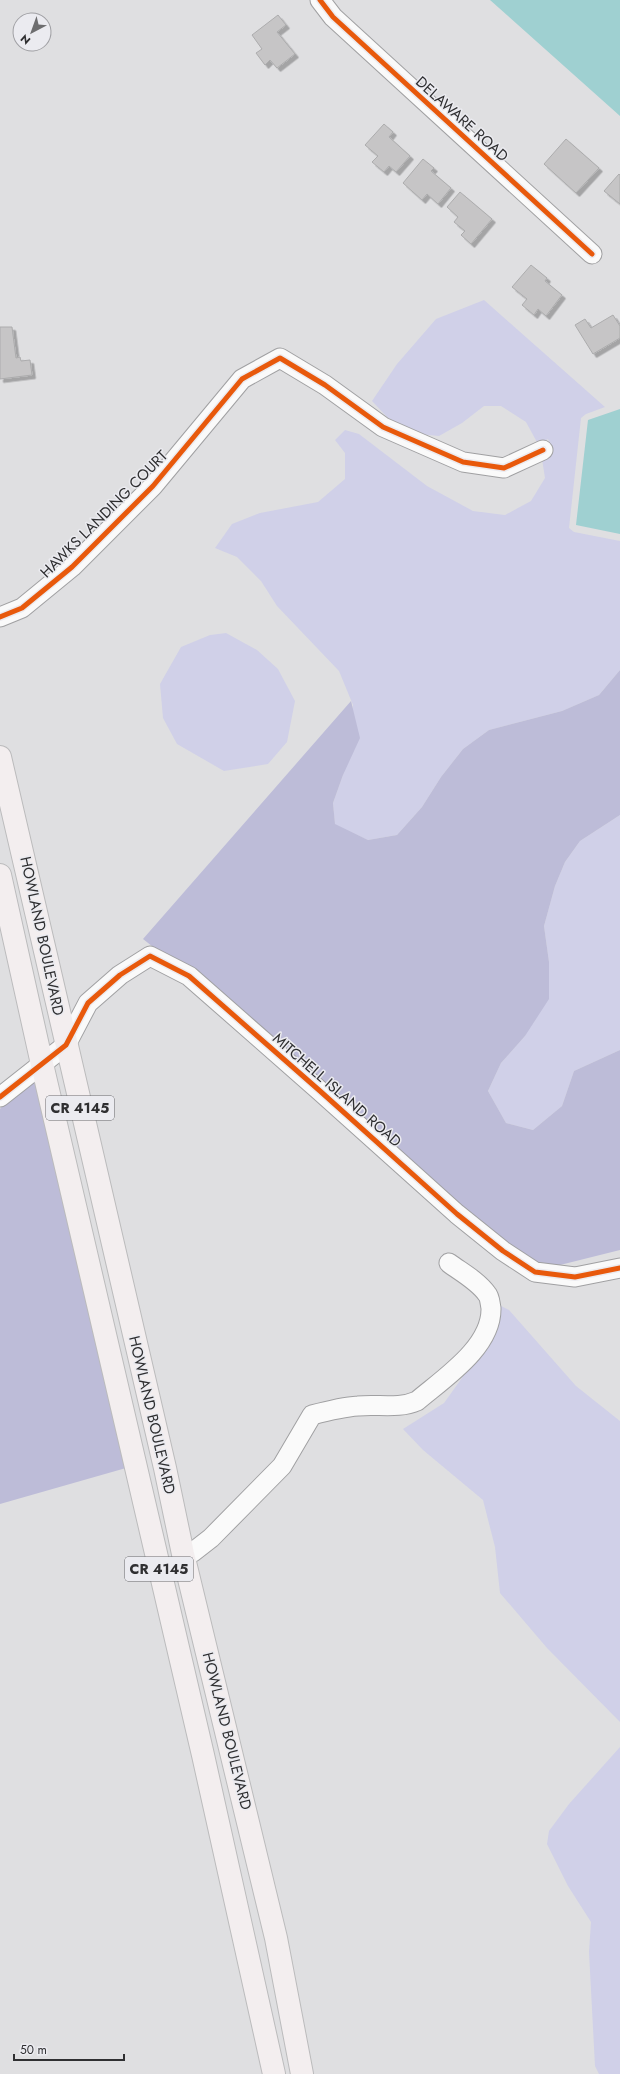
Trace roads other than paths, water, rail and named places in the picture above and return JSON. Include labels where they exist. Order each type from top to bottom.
[{"type":"main road","name":"HOWLAND BOULEVARD","points":[[0,757],[21,842],[66,1046],[165,1468],[183,1554],[276,1938],[302,2074]]},
{"type":"main road","name":"HOWLAND BOULEVARD","points":[[0,875],[42,1064],[217,1816],[274,2074]]},
{"type":"main road","points":[[217,1816],[237,1849],[251,1909],[256,1921],[264,1931],[276,1938]]},
{"type":"main road","points":[[250,1965],[266,1981],[274,1993],[295,2074]]},
{"type":"street","name":"DELAWARE ROAD","points":[[320,0],[333,17],[592,254]]},
{"type":"street","name":"HAWKS LANDING COURT","points":[[0,617],[22,608],[72,567],[153,486],[242,379],[280,358],[325,385],[383,428],[463,462],[504,468],[543,450]]},
{"type":"street","name":"MITCHELL ISLAND ROAD","points":[[66,1046],[88,1003],[120,975],[150,956],[189,976],[326,1096],[457,1214],[503,1251],[535,1272],[575,1277],[620,1268]]},
{"type":"street","points":[[0,1097],[66,1046]]},
{"type":"street","points":[[183,1554],[193,1552],[210,1538],[282,1466],[312,1415],[332,1409],[359,1406],[409,1404],[417,1401],[477,1348],[488,1327],[491,1313],[488,1294],[449,1263]]}]
